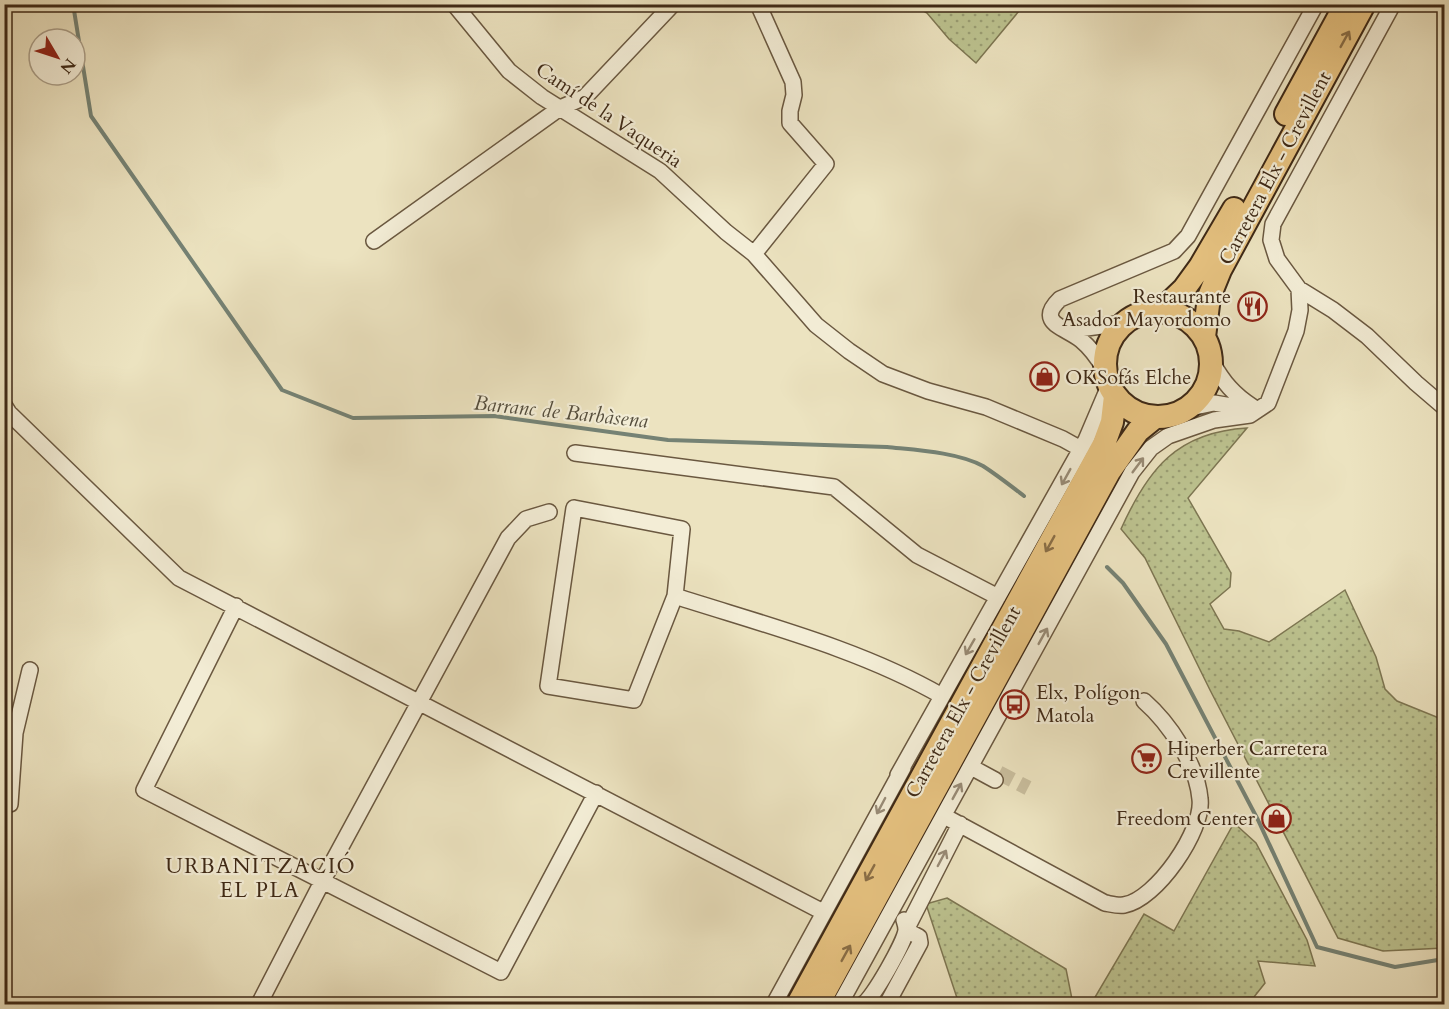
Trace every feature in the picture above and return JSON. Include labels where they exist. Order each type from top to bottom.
[{"type":"highway","name":"Carretera Elx - Crevillent","points":[[1161,311],[1184,289],[1223,230],[1346,4]]},
{"type":"highway","name":"Carretera Elx - Crevillent","points":[[1204,337],[1209,297],[1220,270],[1364,4]]},
{"type":"highway","points":[[1152,311],[1161,311],[1184,317],[1197,327],[1208,342],[1212,362],[1211,377],[1201,397],[1190,408],[1173,416],[1154,418],[1137,414],[1120,403],[1110,384],[1108,344],[1128,319],[1152,311]]},
{"type":"highway","name":"Carretera Elx - Crevillent","points":[[798,1005],[1104,444],[1112,422],[1110,384]]},
{"type":"highway","name":"Carretera Elx - Crevillent","points":[[818,1005],[1124,449],[1138,431],[1154,418]]},
{"type":"street","name":"Camí de la Vaqueria","points":[[454,4],[509,71],[542,97],[660,171],[726,232],[754,254],[816,325],[849,351],[883,374],[928,392],[986,407],[1063,439],[1081,449]]},
{"type":"street","points":[[374,241],[560,108],[585,97],[674,4]]},
{"type":"street","points":[[754,254],[826,164],[790,123],[794,95],[793,82],[758,4]]},
{"type":"street","points":[[774,1005],[898,775],[1081,449],[1110,384],[1095,352],[1079,338],[1053,323],[1050,316],[1052,307],[1060,299],[1174,250],[1188,236],[1316,4]]},
{"type":"street","points":[[1393,4],[1273,224],[1270,240],[1276,259],[1299,289],[1333,310],[1367,336],[1444,407]]},
{"type":"street","points":[[840,1005],[1132,472],[1151,448],[1168,436],[1214,420],[1250,415],[1268,404],[1296,332],[1300,310],[1299,289]]},
{"type":"street","points":[[1059,327],[1079,329],[1124,323]]},
{"type":"street","points":[[1212,362],[1231,390],[1258,410]]},
{"type":"street","points":[[1190,408],[1214,404],[1258,410]]},
{"type":"street","points":[[4,405],[9,413],[178,578],[236,606],[823,912]]},
{"type":"street","points":[[575,453],[834,487],[916,555],[998,597]]},
{"type":"street","points":[[574,508],[682,529],[675,596],[634,700],[548,686],[574,508]]},
{"type":"street","points":[[259,1005],[323,880],[508,538],[526,519],[549,512]]},
{"type":"street","points":[[994,724],[1047,586]]},
{"type":"street","points":[[675,596],[834,648],[922,685],[942,696]]},
{"type":"street","points":[[236,606],[144,790],[501,972],[596,794]]},
{"type":"street","points":[[898,775],[999,638]]},
{"type":"street","points":[[4,806],[10,804],[15,733],[30,670]]},
{"type":"street","points":[[944,816],[1106,903],[1123,906],[1137,900],[1155,888],[1171,869],[1200,815],[1200,798],[1192,770],[1179,742],[1157,712],[1144,700]]},
{"type":"street","points":[[972,764],[997,776]]},
{"type":"street","points":[[863,1005],[867,1003],[877,988],[893,959],[960,824]]},
{"type":"street","points":[[900,897],[906,930]]},
{"type":"street","points":[[887,1005],[920,943],[919,937],[906,930]]},
{"type":"green space","points":[[913,5],[1024,5],[976,63],[949,39],[927,13]]},
{"type":"green space","points":[[1247,428],[1188,498],[1231,573],[1230,587],[1210,604],[1224,629],[1239,631],[1269,642],[1345,590],[1376,657],[1385,689],[1397,701],[1444,720],[1444,948],[1383,951],[1338,938],[1210,690],[1145,558],[1121,529],[1142,488],[1168,458],[1183,446],[1202,437]]},
{"type":"green space","points":[[1234,823],[1256,843],[1307,940],[1315,966],[1258,961],[1265,983],[1254,997],[1142,1002],[1141,1004],[1091,1004],[1144,914],[1174,931]]},
{"type":"green space","points":[[947,898],[1066,969],[1073,1004],[959,1004],[926,904]]},
{"type":"waterway","name":"Barranc de Barbàsena","points":[[73,4],[91,116],[282,390],[353,418],[494,416],[668,440],[887,447],[936,452],[973,461],[1024,496]]},
{"type":"waterway","name":"Barranc de Barbàsena","points":[[1107,567],[1123,583],[1166,644],[1258,820],[1317,947],[1395,967],[1444,959]]},
{"type":"tunnel","points":[[999,773],[1028,788]]},
{"type":"place","name":"Restaurante Asador Mayordomo","points":[[1252,307]]},
{"type":"place","name":"OKSofás Elche","points":[[1044,377]]},
{"type":"place","name":"Elx, Polígon Matola","points":[[1015,704]]},
{"type":"place","name":"Hiperber Carretera Crevillente","points":[[1146,759]]},
{"type":"place","name":"Freedom Center","points":[[1276,818]]},
{"type":"district","name":"URBANITZACIÓ EL PLA","points":[[260,878]]}]
